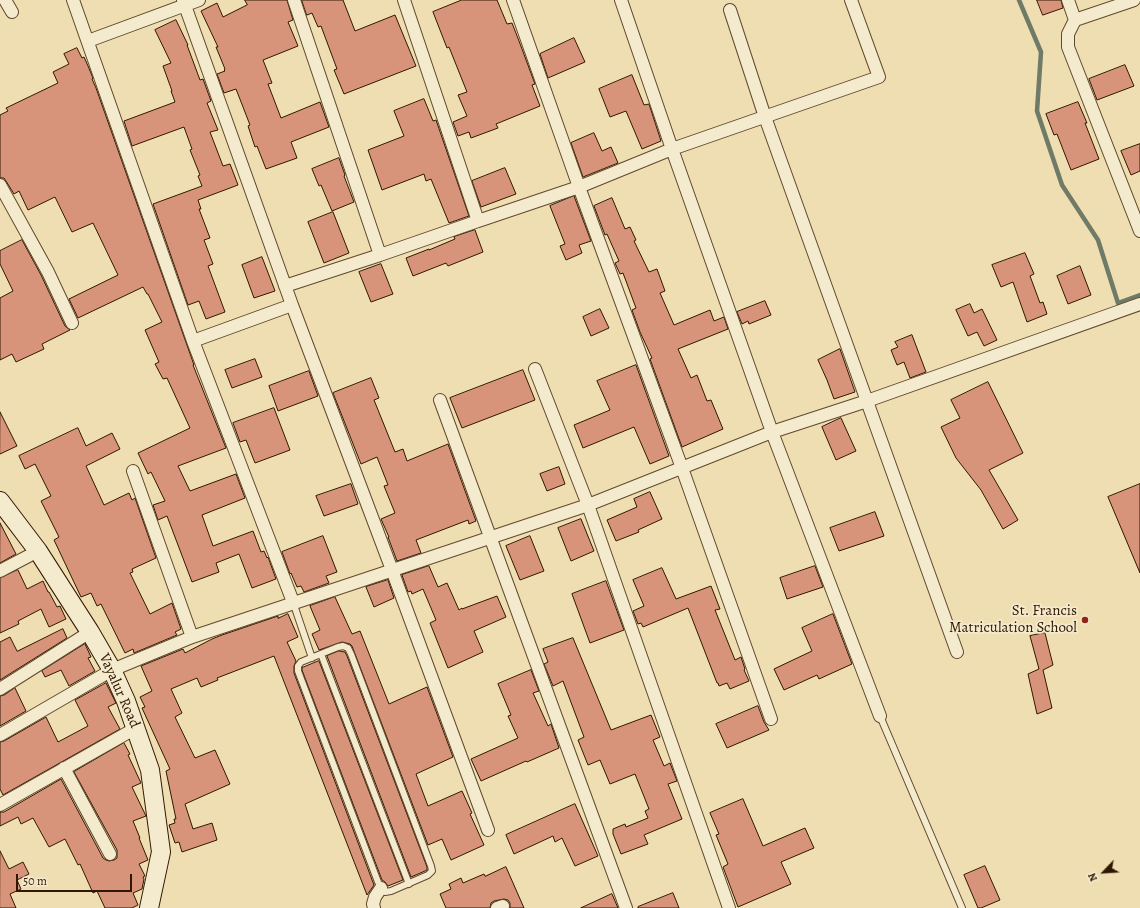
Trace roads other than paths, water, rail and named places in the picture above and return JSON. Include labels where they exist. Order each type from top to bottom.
[{"type":"main road","name":"Vayalur Road","points":[[0,502],[38,550],[90,632],[112,670],[136,728],[150,770],[161,852],[149,908]]},
{"type":"street","points":[[5,0],[12,12]]},
{"type":"street","points":[[73,0],[193,341],[293,602]]},
{"type":"street","points":[[88,41],[184,2],[198,0]]},
{"type":"street","points":[[294,0],[380,255]]},
{"type":"street","points":[[404,0],[478,221]]},
{"type":"street","points":[[513,0],[771,719]]},
{"type":"street","points":[[621,0],[772,432],[880,716]]},
{"type":"street","points":[[285,286],[579,187],[672,149],[879,77],[851,0]]},
{"type":"street","points":[[1068,0],[1075,20]]},
{"type":"street","points":[[1134,0],[1075,20],[1068,34],[1068,47],[1140,231]]},
{"type":"street","points":[[184,2],[285,286],[488,830]]},
{"type":"street","points":[[730,10],[765,117],[957,652]]},
{"type":"street","points":[[0,185],[48,272],[72,323]]},
{"type":"street","points":[[0,735],[112,670],[192,637],[293,602],[588,505],[772,432],[867,401],[1140,304]]},
{"type":"street","points":[[193,341],[292,305]]},
{"type":"street","points":[[535,369],[588,505],[729,908]]},
{"type":"street","points":[[440,400],[626,908]]},
{"type":"street","points":[[133,471],[192,637]]},
{"type":"street","points":[[0,571],[38,550]]},
{"type":"street","points":[[0,689],[90,632]]},
{"type":"street","points":[[0,805],[136,728]]},
{"type":"street","points":[[64,768],[110,854]]},
{"type":"street","points":[[374,908],[373,904],[375,897],[381,888]]},
{"type":"lane","points":[[293,602],[312,658]]},
{"type":"lane","points":[[343,646],[348,648],[352,654],[431,866],[432,871],[428,875],[391,891],[385,892],[381,888],[298,671],[300,662],[321,654],[343,646]]},
{"type":"lane","points":[[321,654],[409,884]]},
{"type":"lane","points":[[880,716],[962,908]]},
{"type":"waterway","points":[[1019,0],[1041,52],[1037,111],[1062,185],[1098,240],[1118,303],[1140,295]]},
{"type":"place","name":"St. Francis Matriculation School","points":[[1085,620]]}]
